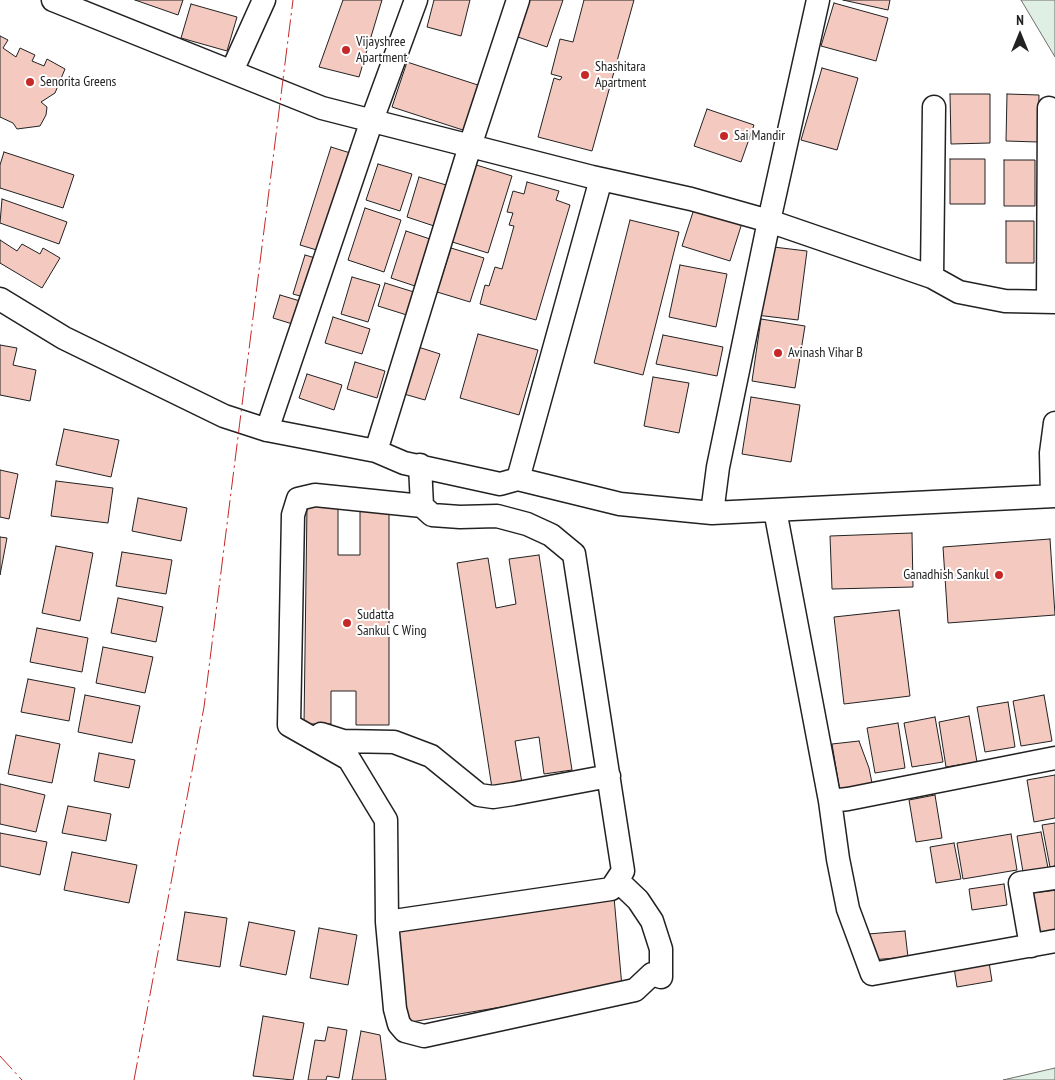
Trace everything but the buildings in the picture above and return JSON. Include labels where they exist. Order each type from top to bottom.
[{"type":"street","points":[[53,0],[322,108],[601,179],[691,199],[768,221],[932,277],[959,292],[1004,302],[1051,301],[1049,108]]},
{"type":"street","points":[[232,71],[264,0]]},
{"type":"street","points":[[268,430],[372,120],[416,0]]},
{"type":"street","points":[[378,444],[470,146],[518,0]]},
{"type":"street","points":[[712,513],[718,468],[768,221],[818,0]]},
{"type":"street","points":[[932,277],[934,107]]},
{"type":"street","points":[[0,299],[64,338],[224,416],[268,430],[378,444],[404,462],[500,484],[521,470],[601,179]]},
{"type":"street","points":[[521,470],[620,504],[712,513],[1053,490],[1051,454],[1055,423]]},
{"type":"street","points":[[420,465],[422,506]]},
{"type":"street","points":[[289,725],[293,515],[298,499],[314,495],[422,506],[432,515],[497,516],[527,524],[550,535],[574,554],[623,870],[610,889],[585,891],[387,922]]},
{"type":"street","points":[[775,510],[830,801],[838,859],[848,909],[872,974],[1055,941]]},
{"type":"street","points":[[289,725],[343,741],[394,742],[431,756],[479,795],[492,797],[608,776]]},
{"type":"street","points":[[289,725],[349,759],[386,820],[387,922],[395,1009],[399,1024],[406,1031],[424,1036],[635,990],[652,974],[661,977],[662,949],[652,922],[638,900],[617,880]]},
{"type":"street","points":[[830,801],[848,800],[1055,758]]},
{"type":"street","points":[[1031,946],[1020,883],[1055,878]]},
{"type":"green space","points":[[1021,0],[1055,0],[1055,57]]},
{"type":"green space","points":[[1055,1068],[1055,1080],[1003,1080]]},
{"type":"power","points":[[134,1080],[204,707],[293,0]]},
{"type":"power","points":[[0,1056],[22,1080]]},
{"type":"place","name":"Vijayshree Apartment","points":[[346,50]]},
{"type":"place","name":"Shashitara Apartment","points":[[585,75]]},
{"type":"place","name":"Senorita Greens","points":[[30,82]]},
{"type":"place","name":"Sai Mandir","points":[[724,136]]},
{"type":"place","name":"Avinash Vihar B","points":[[778,353]]},
{"type":"place","name":"Ganadhish Sankul","points":[[999,575]]},
{"type":"place","name":"Sudatta Sankul C Wing","points":[[347,623]]}]
